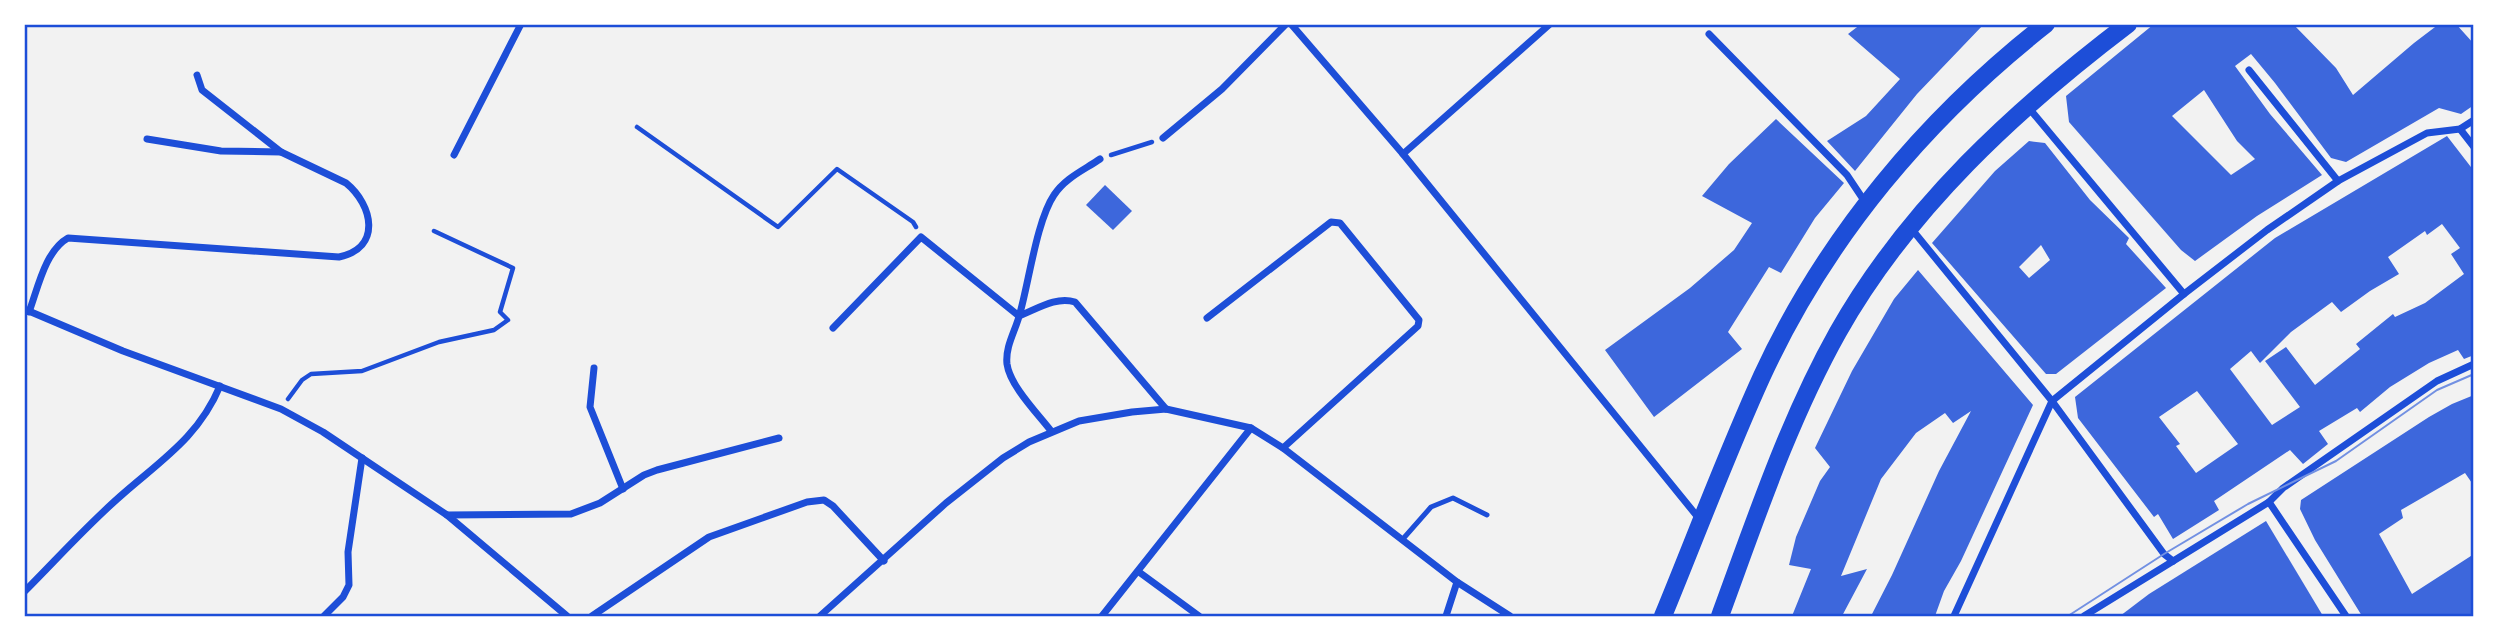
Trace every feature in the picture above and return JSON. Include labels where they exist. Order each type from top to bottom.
[{"type":"main road","points":[[1663,617],[1763,375],[1829,256],[1866,203],[1938,120],[2046,24]]},
{"type":"main road","points":[[1720,617],[1800,407],[1839,331],[1910,226],[1971,159],[2027,106],[2128,24]]},
{"type":"street","points":[[454,155],[521,24]]},
{"type":"street","points":[[1163,138],[1222,89],[1288,24],[1403,154],[1702,521]]},
{"type":"street","points":[[1403,154],[1550,24]]},
{"type":"street","points":[[1709,34],[1847,174],[1866,203]]},
{"type":"street","points":[[2249,70],[2338,181]]},
{"type":"street","points":[[197,75],[202,90],[281,152],[346,183],[360,196],[369,216],[369,230],[363,244],[353,254],[339,257],[68,238],[57,244],[27,311],[123,351],[281,409],[323,432],[447,515],[567,617]]},
{"type":"street","points":[[2027,106],[2184,294]]},
{"type":"street","points":[[1954,617],[2052,401],[2267,230],[2338,181],[2427,133],[2460,129],[2473,120]]},
{"type":"street","points":[[2460,129],[2473,146]]},
{"type":"street","points":[[147,139],[221,151],[281,152]]},
{"type":"street","points":[[1051,431],[1018,389],[1007,366],[1008,346],[1019,316],[1044,214],[1065,181],[1100,159]]},
{"type":"street","points":[[1207,318],[1331,222],[1336,222],[1340,223],[1419,320],[1419,326],[1283,448]]},
{"type":"street","points":[[1910,226],[2052,401],[2164,554],[2173,561]]},
{"type":"street","points":[[833,328],[921,237],[1019,316]]},
{"type":"street","points":[[1019,316],[1055,301],[1067,299],[1075,302],[1166,409]]},
{"type":"street","points":[[2084,617],[2269,502],[2283,488],[2437,381],[2473,364]]},
{"type":"street","points":[[594,368],[590,407],[623,489]]},
{"type":"street","points":[[24,592],[123,493],[180,447],[215,398],[220,386]]},
{"type":"street","points":[[820,617],[946,503],[1003,458],[1051,431],[1097,417],[1166,409],[1251,428],[1283,448],[1457,582],[1510,617]]},
{"type":"street","points":[[1102,617],[1251,428]]},
{"type":"street","points":[[447,515],[571,514],[600,503],[644,475],[657,470],[779,438]]},
{"type":"street","points":[[324,617],[343,597],[349,585],[348,552],[362,458]]},
{"type":"street","points":[[592,617],[709,537],[807,502],[824,500],[832,506],[884,561]]},
{"type":"street","points":[[2269,502],[2346,617]]},
{"type":"street","points":[[1139,572],[1199,617]]},
{"type":"street","points":[[1446,617],[1457,582]]},
{"type":"lane","points":[[1402,540],[1431,508],[1453,498],[1487,515]]},
{"type":"path","points":[[637,127],[778,227],[836,169],[913,222],[921,237]]},
{"type":"path","points":[[1100,159],[1163,138]]},
{"type":"path","points":[[281,409],[302,380],[311,374],[362,371],[439,342],[494,330],[508,320],[500,312],[513,268],[434,231]]},
{"type":"building","points":[[1861,24],[1984,24],[1917,94],[1855,171],[1827,141],[1866,116],[1900,79],[1848,34]]},
{"type":"building","points":[[2154,24],[2293,24],[2336,68],[2353,95],[2439,24],[2456,24],[2474,44],[2474,105],[2461,114],[2439,108],[2346,162],[2331,158],[2251,54],[2235,66],[2270,114],[2322,175],[2257,216],[2195,261],[2181,250],[2069,122],[2066,96]],"holes":[[[2204,90],[2237,141],[2255,159],[2231,175],[2172,116]]]},
{"type":"building","points":[[1776,119],[1844,183],[1815,218],[1781,273],[1769,267],[1728,332],[1742,349],[1654,417],[1605,350],[1690,288],[1734,250],[1752,223],[1702,196],[1729,164]]},
{"type":"building","points":[[2447,136],[2474,171],[2474,355],[2464,359],[2458,350],[2429,363],[2390,387],[2360,412],[2357,408],[2319,431],[2328,444],[2303,464],[2290,450],[2214,501],[2219,510],[2173,539],[2158,514],[2154,517],[2078,418],[2075,397],[2275,238]],"holes":[[[2442,224],[2460,248],[2451,254],[2464,274],[2425,303],[2395,317],[2393,314],[2356,344],[2360,349],[2315,385],[2286,347],[2265,361],[2300,407],[2272,425],[2230,369],[2251,351],[2260,363],[2291,332],[2332,302],[2341,312],[2399,274],[2388,257],[2425,231],[2427,235]],[[2197,391],[2238,444],[2196,473],[2176,446],[2180,444],[2159,417]]]},
{"type":"building","points":[[2029,141],[2045,143],[2090,200],[2129,238],[2126,244],[2166,288],[2056,374],[2046,374],[1932,243],[1995,171]],"holes":[[[2041,245],[2050,260],[2029,278],[2019,267]]]},
{"type":"building","points":[[1105,185],[1132,211],[1113,230],[1086,205]]},
{"type":"building","points":[[1918,270],[2033,405],[1961,561],[1944,591],[1935,616],[1871,616],[1939,471],[1971,411],[1953,423],[1945,413],[1916,433],[1881,479],[1841,576],[1867,569],[1842,616],[1792,616],[1811,569],[1789,565],[1796,537],[1820,481],[1830,467],[1815,448],[1852,371],[1894,299]]},
{"type":"building","points":[[2474,395],[2474,486],[2465,473],[2401,510],[2403,518],[2379,534],[2412,594],[2474,554],[2474,616],[2362,616],[2315,540],[2300,509],[2301,500],[2429,417]]},
{"type":"building","points":[[2266,521],[2323,616],[2120,616],[2149,594]]},
{"type":"tram line","points":[[2068,616],[2248,504],[2336,461],[2437,390],[2474,374]]}]
